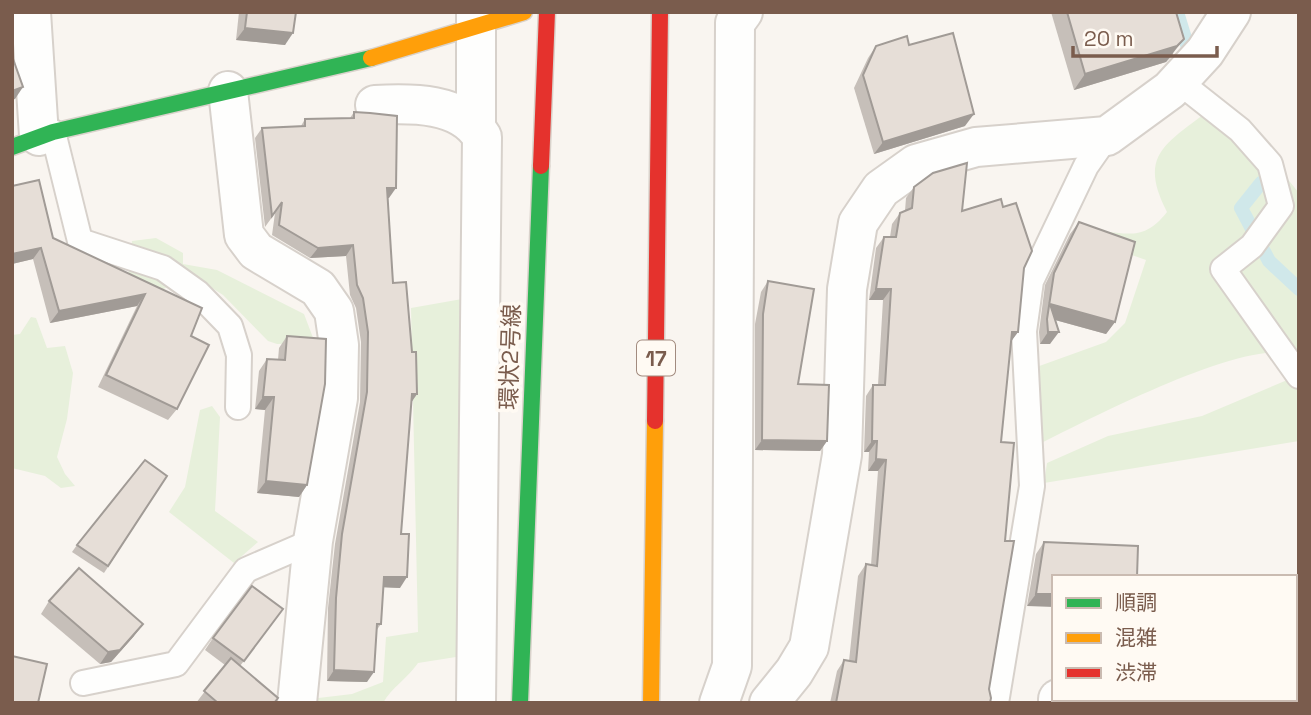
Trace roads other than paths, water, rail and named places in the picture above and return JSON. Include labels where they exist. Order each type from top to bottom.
[{"type":"main road","points":[[35,138],[395,52],[476,19],[524,12]]},
{"type":"main road","name":"環状2号線","points":[[520,703],[547,12]]},
{"type":"main road","name":"17","points":[[651,703],[660,12]]},
{"type":"street","points":[[31,12],[35,138]]},
{"type":"street","points":[[719,703],[732,666],[735,23],[743,12]]},
{"type":"street","points":[[769,703],[794,672],[809,647],[842,455],[847,289],[858,223],[881,189],[916,164],[976,147],[1107,135],[1178,81],[1205,52],[1231,12]]},
{"type":"street","points":[[475,125],[476,19]]},
{"type":"street","points":[[228,91],[244,235],[256,251],[318,288],[334,310],[338,345],[338,398],[313,541],[297,703]]},
{"type":"street","points":[[375,105],[450,109],[475,125],[482,137],[476,703]]},
{"type":"lane","points":[[1178,81],[1240,130],[1270,164],[1281,206],[1252,246],[1223,269],[1299,376]]},
{"type":"lane","points":[[996,703],[1032,486],[1024,331],[1031,281],[1086,166],[1107,135]]},
{"type":"lane","points":[[35,138],[80,241],[163,268],[198,293],[230,326],[239,355],[238,407]]},
{"type":"lane","points":[[83,683],[176,664],[246,570],[313,541]]},
{"type":"waterway","points":[[1177,12],[1188,48]]},
{"type":"waterway","points":[[1261,183],[1241,208],[1269,261],[1299,289]]}]
